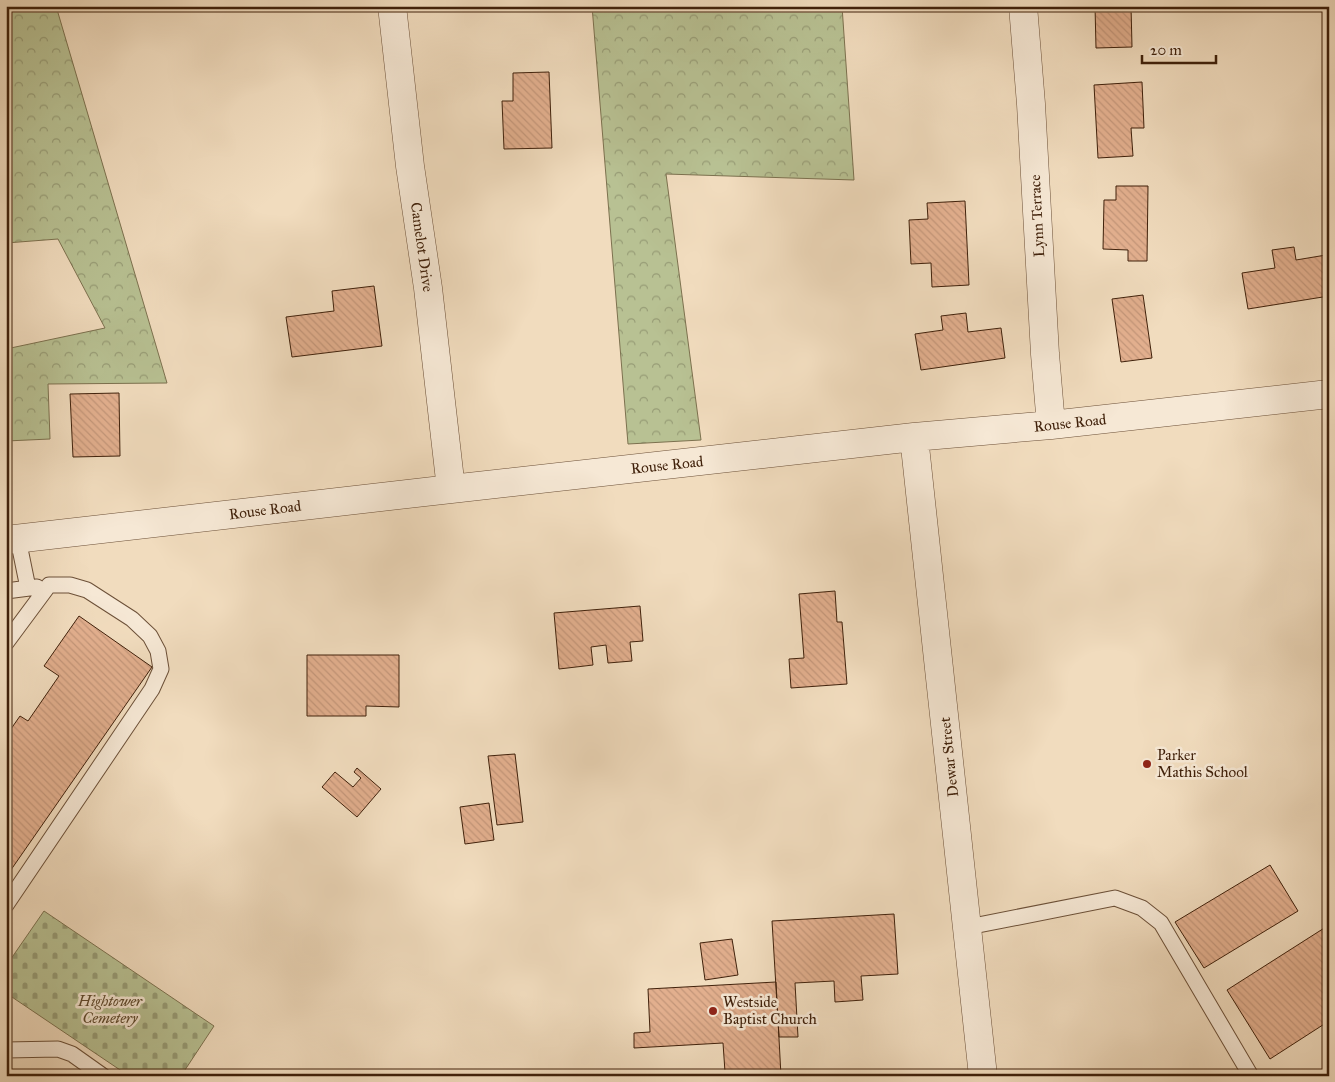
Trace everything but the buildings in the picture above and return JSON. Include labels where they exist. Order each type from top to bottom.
[{"type":"street","name":"Camelot Drive","points":[[392,6],[410,166],[428,288],[451,489]]},
{"type":"street","name":"Lynn Terrace","points":[[1023,6],[1051,425]]},
{"type":"street","name":"Rouse Road","points":[[12,539],[914,437],[1051,425],[1329,394]]},
{"type":"street","name":"Dewar Street","points":[[914,437],[983,1076]]},
{"type":"lane","points":[[12,539],[28,588]]},
{"type":"lane","points":[[6,643],[49,585]]},
{"type":"lane","points":[[6,591],[49,585],[70,585],[87,590],[132,619],[150,636],[158,651],[161,669],[152,689],[6,905]]},
{"type":"lane","points":[[968,926],[1115,898],[1142,908],[1161,923],[1252,1076]]},
{"type":"lane","points":[[6,1050],[58,1049],[72,1054],[103,1076]]},
{"type":"green space","points":[[6,6],[56,6],[167,383],[48,384],[50,439],[6,441],[6,349],[105,328],[58,239],[6,243]]},
{"type":"green space","points":[[592,6],[842,6],[854,180],[666,174],[701,440],[628,444]]},
{"type":"green space","name":"Hightower Cemetery","points":[[44,911],[214,1026],[181,1076],[129,1076],[6,993],[6,966]]},
{"type":"place","name":"Parker Mathis School","points":[[1147,764]]},
{"type":"place","name":"Westside Baptist Church","points":[[713,1011]]}]
